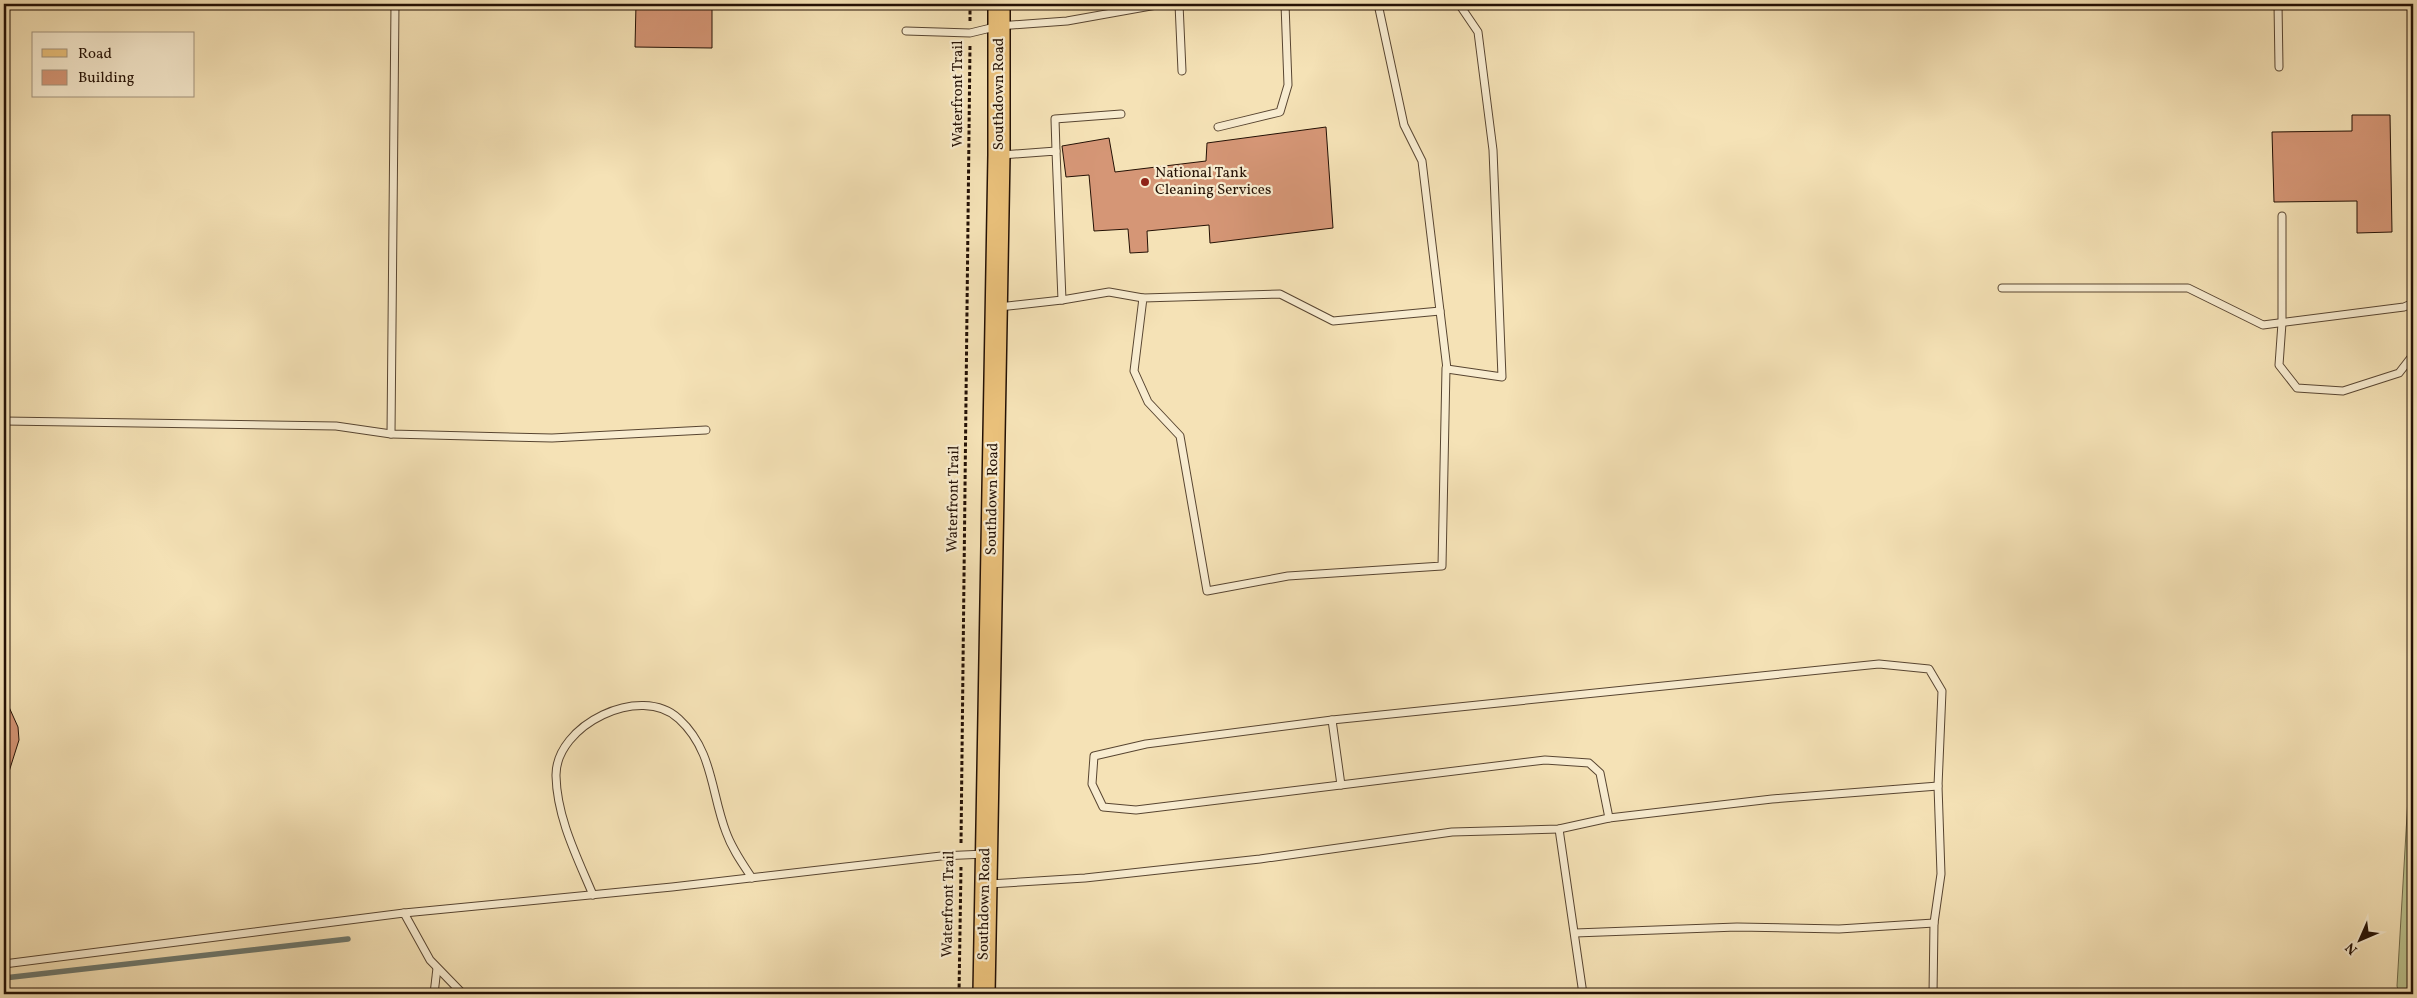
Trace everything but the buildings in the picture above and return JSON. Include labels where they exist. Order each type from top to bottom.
[{"type":"main road","name":"Southdown Road","points":[[984,994],[999,155],[999,4]]},
{"type":"lane","points":[[391,434],[395,4]]},
{"type":"lane","points":[[906,31],[970,33],[999,26],[1067,21],[1162,4]]},
{"type":"lane","points":[[1179,4],[1182,71]]},
{"type":"lane","points":[[1218,128],[1280,112],[1288,85],[1285,4]]},
{"type":"lane","points":[[1143,298],[1134,371],[1148,402],[1180,436],[1206,591],[1288,576],[1442,566],[1446,368],[1440,311],[1422,161],[1404,125],[1378,4]]},
{"type":"lane","points":[[1446,368],[1502,377],[1493,150],[1478,32],[1459,4]]},
{"type":"lane","points":[[2278,4],[2279,67]]},
{"type":"lane","points":[[1062,300],[1055,119],[1121,114]]},
{"type":"lane","points":[[999,155],[1056,151]]},
{"type":"lane","points":[[2282,216],[2282,323],[2279,364],[2296,388],[2343,391],[2399,373],[2413,355]]},
{"type":"lane","points":[[2002,288],[2188,288],[2263,325],[2404,307],[2413,302]]},
{"type":"lane","points":[[996,307],[1062,300],[1109,292],[1143,298],[1280,294],[1333,321],[1440,311]]},
{"type":"lane","points":[[4,421],[336,426],[391,434],[566,438],[706,430]]},
{"type":"lane","points":[[1609,818],[1600,773],[1589,763],[1545,760],[1136,810],[1103,807],[1092,784],[1094,756],[1146,744],[1332,720],[1879,664],[1929,669],[1942,691],[1938,786],[1942,874],[1934,923],[1933,994]]},
{"type":"lane","points":[[593,895],[562,815],[556,775],[559,758],[580,731],[612,711],[630,705],[666,708],[680,719],[693,735],[705,755],[725,832],[737,856],[752,878]]},
{"type":"lane","points":[[1332,720],[1340,785]]},
{"type":"lane","points":[[986,884],[1085,878],[1260,859],[1452,832],[1559,829],[1609,818],[1772,799],[1938,786]]},
{"type":"lane","points":[[1559,829],[1583,994]]},
{"type":"lane","points":[[4,964],[404,913],[593,895],[961,855],[986,854]]},
{"type":"lane","points":[[404,913],[427,956],[464,994]]},
{"type":"lane","points":[[1575,933],[1737,927],[1839,929],[1934,923]]},
{"type":"lane","points":[[434,994],[437,968]]},
{"type":"path","name":"Waterfront Trail","points":[[959,994],[970,4]]},
{"type":"green space","points":[[2413,713],[2413,994],[2399,994],[2397,986]]},
{"type":"waterway","points":[[4,978],[348,939]]},
{"type":"place","name":"National Tank Cleaning Services","points":[[1145,182]]}]
